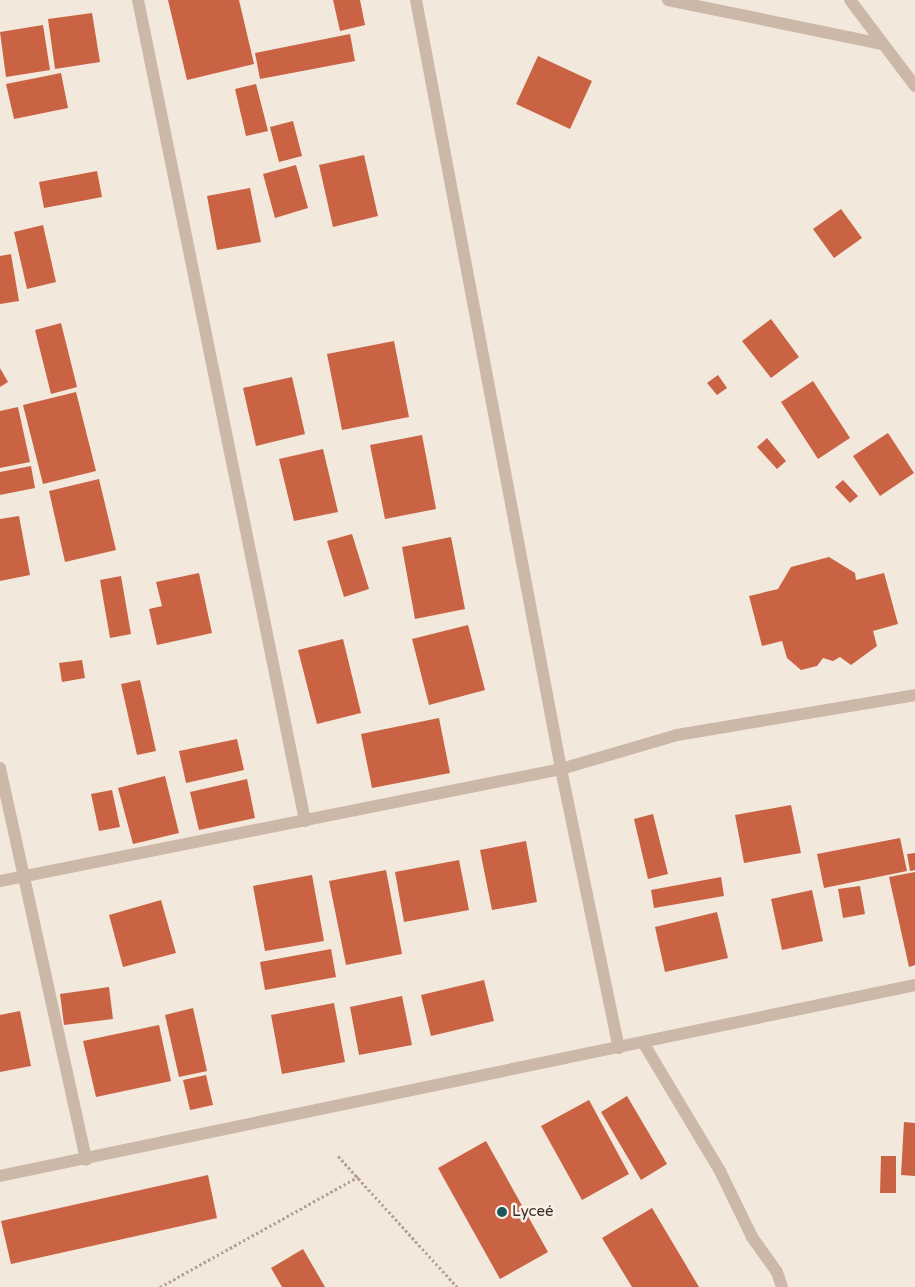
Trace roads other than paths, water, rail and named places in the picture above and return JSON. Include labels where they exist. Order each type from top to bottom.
[{"type":"street","points":[[138,0],[305,821]]},
{"type":"street","points":[[416,0],[561,769],[619,1048]]},
{"type":"street","points":[[668,0],[883,44]]},
{"type":"street","points":[[850,0],[915,86]]},
{"type":"street","points":[[0,881],[561,769],[677,735],[915,695]]},
{"type":"street","points":[[0,768],[86,1160]]},
{"type":"street","points":[[0,1176],[86,1160],[644,1044],[915,985]]},
{"type":"street","points":[[644,1044],[720,1171],[752,1237],[777,1272],[782,1287]]},
{"type":"place","name":"Lyceé","points":[[502,1212]]}]
